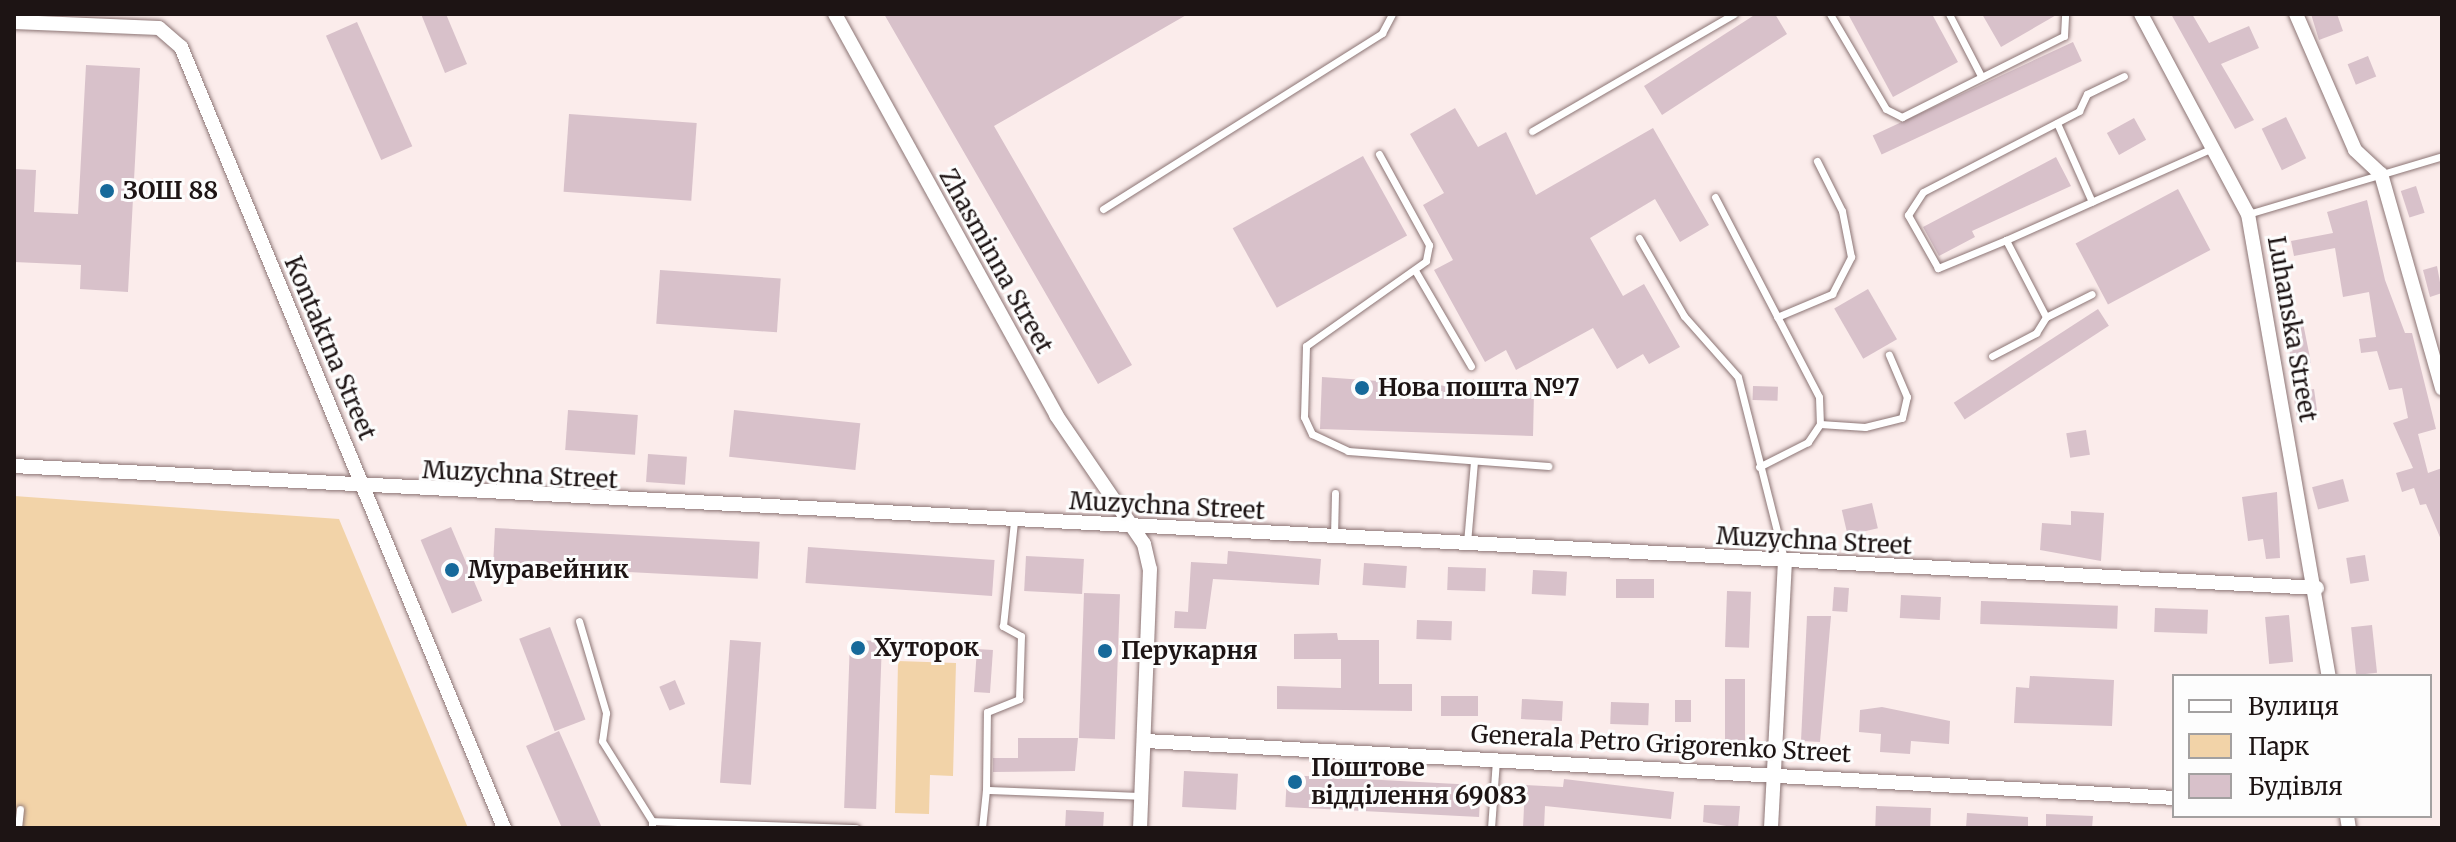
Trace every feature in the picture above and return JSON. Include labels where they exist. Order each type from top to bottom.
[{"type":"street","name":"Zhasminna Street","points":[[835,14],[1056,415],[1130,522],[1150,569],[1146,741],[1140,828]]},
{"type":"street","name":"Luhanska Street","points":[[2141,14],[2248,214],[2317,588],[2329,674]]},
{"type":"street","points":[[2296,14],[2355,150],[2381,174],[2442,388]]},
{"type":"street","name":"Kontaktna Street","points":[[14,22],[159,28],[173,35],[504,828]]},
{"type":"street","name":"Muzychna Street","points":[[14,466],[364,489],[1014,522],[1130,522],[1334,539],[2317,588]]},
{"type":"street","points":[[1771,828],[1785,561]]},
{"type":"street","name":"Generala Petro Grigorenko Street","points":[[1146,741],[1774,770],[2172,798]]},
{"type":"lane","points":[[1103,209],[1382,33],[1392,14]]},
{"type":"lane","points":[[1532,131],[1734,14]]},
{"type":"lane","points":[[1830,14],[1893,116],[2064,36],[2065,14]]},
{"type":"lane","points":[[1949,14],[1981,76]]},
{"type":"lane","points":[[2124,76],[2087,94],[2081,110],[1923,192],[1908,215],[1938,268],[2213,148]]},
{"type":"lane","points":[[2057,123],[2092,202]]},
{"type":"lane","points":[[1379,154],[1429,245],[1416,272],[1306,346],[1304,417],[1326,445],[1548,466]]},
{"type":"lane","points":[[2248,214],[2442,156]]},
{"type":"lane","points":[[1777,317],[1832,294],[1851,257],[1842,211],[1817,161]]},
{"type":"lane","points":[[1715,197],[1819,397],[1820,424],[1808,442],[1759,467]]},
{"type":"lane","points":[[1639,238],[1684,316],[1733,365],[1785,561]]},
{"type":"lane","points":[[2006,240],[2046,317]]},
{"type":"lane","points":[[1416,272],[1471,366]]},
{"type":"lane","points":[[1992,356],[2036,333],[2046,317],[2092,294]]},
{"type":"lane","points":[[1820,424],[1865,427],[1902,418],[1907,397],[1889,355]]},
{"type":"lane","points":[[1466,546],[1474,461]]},
{"type":"lane","points":[[1334,539],[1335,493]]},
{"type":"lane","points":[[982,828],[987,712],[1019,699],[1021,636],[1003,626],[1014,522]]},
{"type":"lane","points":[[579,621],[606,713],[602,741],[652,825],[856,828]]},
{"type":"lane","points":[[1491,828],[1496,758]]},
{"type":"lane","points":[[986,790],[1142,796]]},
{"type":"lane","points":[[18,828],[20,809]]},
{"type":"green space","points":[[14,496],[339,519],[468,828],[14,828]]},
{"type":"green space","points":[[898,661],[956,663],[953,776],[930,775],[929,814],[895,813]]},
{"type":"building","points":[[421,14],[446,14],[467,64],[445,73]]},
{"type":"building","points":[[884,14],[1188,14],[994,126],[1132,365],[1098,384]]},
{"type":"building","points":[[1756,14],[1775,14],[1787,34],[1662,115],[1644,86]]},
{"type":"building","points":[[1848,14],[1932,14],[1958,62],[1893,97]]},
{"type":"building","points":[[1982,14],[2058,14],[2001,47]]},
{"type":"building","points":[[2171,14],[2192,14],[2209,43],[2249,26],[2259,48],[2221,64],[2254,120],[2235,129]]},
{"type":"building","points":[[2311,14],[2337,14],[2343,31],[2319,40]]},
{"type":"building","points":[[357,22],[412,146],[381,160],[326,36]]},
{"type":"building","points":[[2073,42],[2082,61],[1882,154],[1873,135]]},
{"type":"building","points":[[2368,56],[2376,76],[2356,85],[2348,64]]},
{"type":"building","name":"ЗОШ 88","points":[[86,65],[140,68],[128,292],[80,289],[81,265],[14,262],[14,169],[36,170],[34,212],[78,214]]},
{"type":"building","points":[[1455,108],[1478,147],[1506,132],[1536,195],[1653,128],[1709,225],[1680,242],[1655,199],[1590,238],[1623,296],[1644,284],[1680,347],[1649,364],[1643,354],[1617,369],[1593,328],[1516,370],[1506,350],[1485,362],[1434,270],[1453,260],[1423,205],[1444,193],[1410,134]]},
{"type":"building","points":[[569,114],[697,123],[691,201],[564,192]]},
{"type":"building","points":[[2286,117],[2306,158],[2282,170],[2262,129]]},
{"type":"building","points":[[2134,118],[2146,140],[2119,155],[2107,133]]},
{"type":"building","points":[[1363,156],[1407,236],[1277,308],[1233,228]]},
{"type":"building","points":[[2056,157],[2071,186],[1972,231],[1975,237],[1939,256],[1923,227]]},
{"type":"building","points":[[2416,186],[2425,213],[2409,218],[2401,191]]},
{"type":"building","points":[[2178,189],[2210,250],[2108,304],[2076,243]]},
{"type":"building","points":[[2367,200],[2385,280],[2405,333],[2412,333],[2436,429],[2418,434],[2428,473],[2442,468],[2442,542],[2426,504],[2420,505],[2414,488],[2402,492],[2396,473],[2413,468],[2393,423],[2408,418],[2402,388],[2389,390],[2377,351],[2361,353],[2359,339],[2376,337],[2369,292],[2343,297],[2335,248],[2294,256],[2291,241],[2333,233],[2327,212]]},
{"type":"building","points":[[2437,266],[2442,293],[2430,297],[2423,270]]},
{"type":"building","points":[[660,270],[781,278],[777,332],[656,324]]},
{"type":"building","points":[[1868,289],[1897,339],[1863,359],[1834,308]]},
{"type":"building","points":[[2098,309],[2109,326],[1965,419],[1954,403]]},
{"type":"building","points":[[2302,318],[2311,363],[2291,368],[2287,320]]},
{"type":"building","points":[[1322,377],[1534,392],[1533,436],[1320,429]]},
{"type":"building","points":[[1753,386],[1778,387],[1777,401],[1753,400]]},
{"type":"building","points":[[2314,389],[2318,416],[2297,419],[2293,392]]},
{"type":"building","points":[[568,410],[638,415],[635,455],[565,450]]},
{"type":"building","points":[[734,410],[860,423],[855,470],[729,457]]},
{"type":"building","points":[[2086,430],[2090,455],[2070,458],[2066,433]]},
{"type":"building","points":[[648,454],[687,457],[685,485],[646,482]]},
{"type":"building","points":[[2343,479],[2349,501],[2318,509],[2312,487]]},
{"type":"building","points":[[2277,492],[2280,558],[2266,559],[2263,539],[2248,541],[2242,497]]},
{"type":"building","points":[[1872,503],[1878,528],[1848,535],[1842,510]]},
{"type":"building","points":[[2071,511],[2104,513],[2101,561],[2040,550],[2042,523],[2071,525]]},
{"type":"building","name":"Муравейник","points":[[451,527],[482,601],[452,614],[421,540]]},
{"type":"building","points":[[495,528],[760,542],[758,579],[493,565]]},
{"type":"building","points":[[808,547],[995,560],[992,596],[805,583]]},
{"type":"building","points":[[1228,551],[1321,559],[1319,585],[1213,579],[1206,629],[1174,628],[1175,611],[1188,612],[1191,562],[1227,564]]},
{"type":"building","points":[[2365,555],[2369,581],[2350,584],[2346,558]]},
{"type":"building","points":[[1026,556],[1084,559],[1082,594],[1024,591]]},
{"type":"building","points":[[1364,563],[1407,566],[1405,588],[1362,585]]},
{"type":"building","points":[[1448,567],[1486,568],[1485,591],[1447,590]]},
{"type":"building","points":[[1533,570],[1567,572],[1566,596],[1532,594]]},
{"type":"building","points":[[1616,579],[1654,579],[1654,598],[1616,598]]},
{"type":"building","points":[[1834,587],[1849,588],[1847,612],[1832,611]]},
{"type":"building","points":[[1727,591],[1751,592],[1749,648],[1725,647]]},
{"type":"building","points":[[1084,593],[1120,594],[1115,739],[1079,738]]},
{"type":"building","points":[[1901,595],[1941,597],[1940,620],[1900,618]]},
{"type":"building","points":[[1981,601],[2118,606],[2117,629],[1980,624]]},
{"type":"building","points":[[2155,608],[2208,610],[2207,634],[2154,632]]},
{"type":"building","points":[[2289,615],[2293,662],[2269,664],[2265,617]]},
{"type":"building","points":[[1807,616],[1831,616],[1820,742],[1801,741]]},
{"type":"building","points":[[1417,620],[1452,621],[1451,640],[1416,639]]},
{"type":"building","points":[[2372,625],[2377,673],[2356,674],[2351,627]]},
{"type":"building","points":[[550,627],[585,719],[555,731],[519,639]]},
{"type":"building","points":[[1337,633],[1338,640],[1379,640],[1379,684],[1412,684],[1412,711],[1277,709],[1277,686],[1341,688],[1341,659],[1294,659],[1294,634]]},
{"type":"building","points":[[730,640],[761,642],[751,785],[720,783]]},
{"type":"building","points":[[850,640],[882,641],[876,809],[844,808]]},
{"type":"building","points":[[977,649],[993,650],[990,693],[974,692]]},
{"type":"building","points":[[2030,676],[2114,680],[2112,726],[2014,723],[2016,687],[2029,688]]},
{"type":"building","points":[[1725,679],[1745,679],[1745,747],[1725,747]]},
{"type":"building","points":[[675,680],[685,704],[670,711],[659,687]]},
{"type":"building","points":[[1441,696],[1478,696],[1478,716],[1441,716]]},
{"type":"building","points":[[1522,699],[1563,701],[1562,721],[1521,719]]},
{"type":"building","points":[[1675,700],[1691,700],[1691,722],[1675,722]]},
{"type":"building","points":[[1611,702],[1649,703],[1648,725],[1610,724]]},
{"type":"building","points":[[1882,707],[1950,721],[1949,744],[1911,741],[1910,754],[1880,752],[1881,734],[1859,732],[1860,710]]},
{"type":"building","points":[[559,731],[602,828],[562,828],[526,746]]},
{"type":"building","points":[[1018,738],[1078,738],[1075,771],[993,772],[993,758],[1018,758]]},
{"type":"building","points":[[1184,771],[1238,774],[1236,810],[1182,807]]},
{"type":"building","points":[[1287,775],[1481,785],[1479,817],[1285,807]]},
{"type":"building","points":[[1564,779],[1674,792],[1671,819],[1545,806],[1544,828],[1523,828],[1525,785],[1563,787]]},
{"type":"building","points":[[1704,805],[1740,806],[1738,828],[1703,822]]},
{"type":"building","points":[[1876,806],[1931,808],[1930,828],[1875,828]]},
{"type":"building","points":[[1066,810],[1104,812],[1103,828],[1065,828]]},
{"type":"building","points":[[1967,813],[2028,817],[2028,828],[1966,828]]},
{"type":"building","points":[[2046,814],[2093,816],[2092,828],[2046,828]]},
{"type":"place","name":"ЗОШ 88","points":[[107,191]]},
{"type":"place","name":"Нова пошта №7","points":[[1362,388]]},
{"type":"place","name":"Муравейник","points":[[452,570]]},
{"type":"place","name":"Хуторок","points":[[858,648]]},
{"type":"place","name":"Перукарня","points":[[1105,651]]},
{"type":"place","name":"Поштове відділення 69083","points":[[1295,782]]}]
